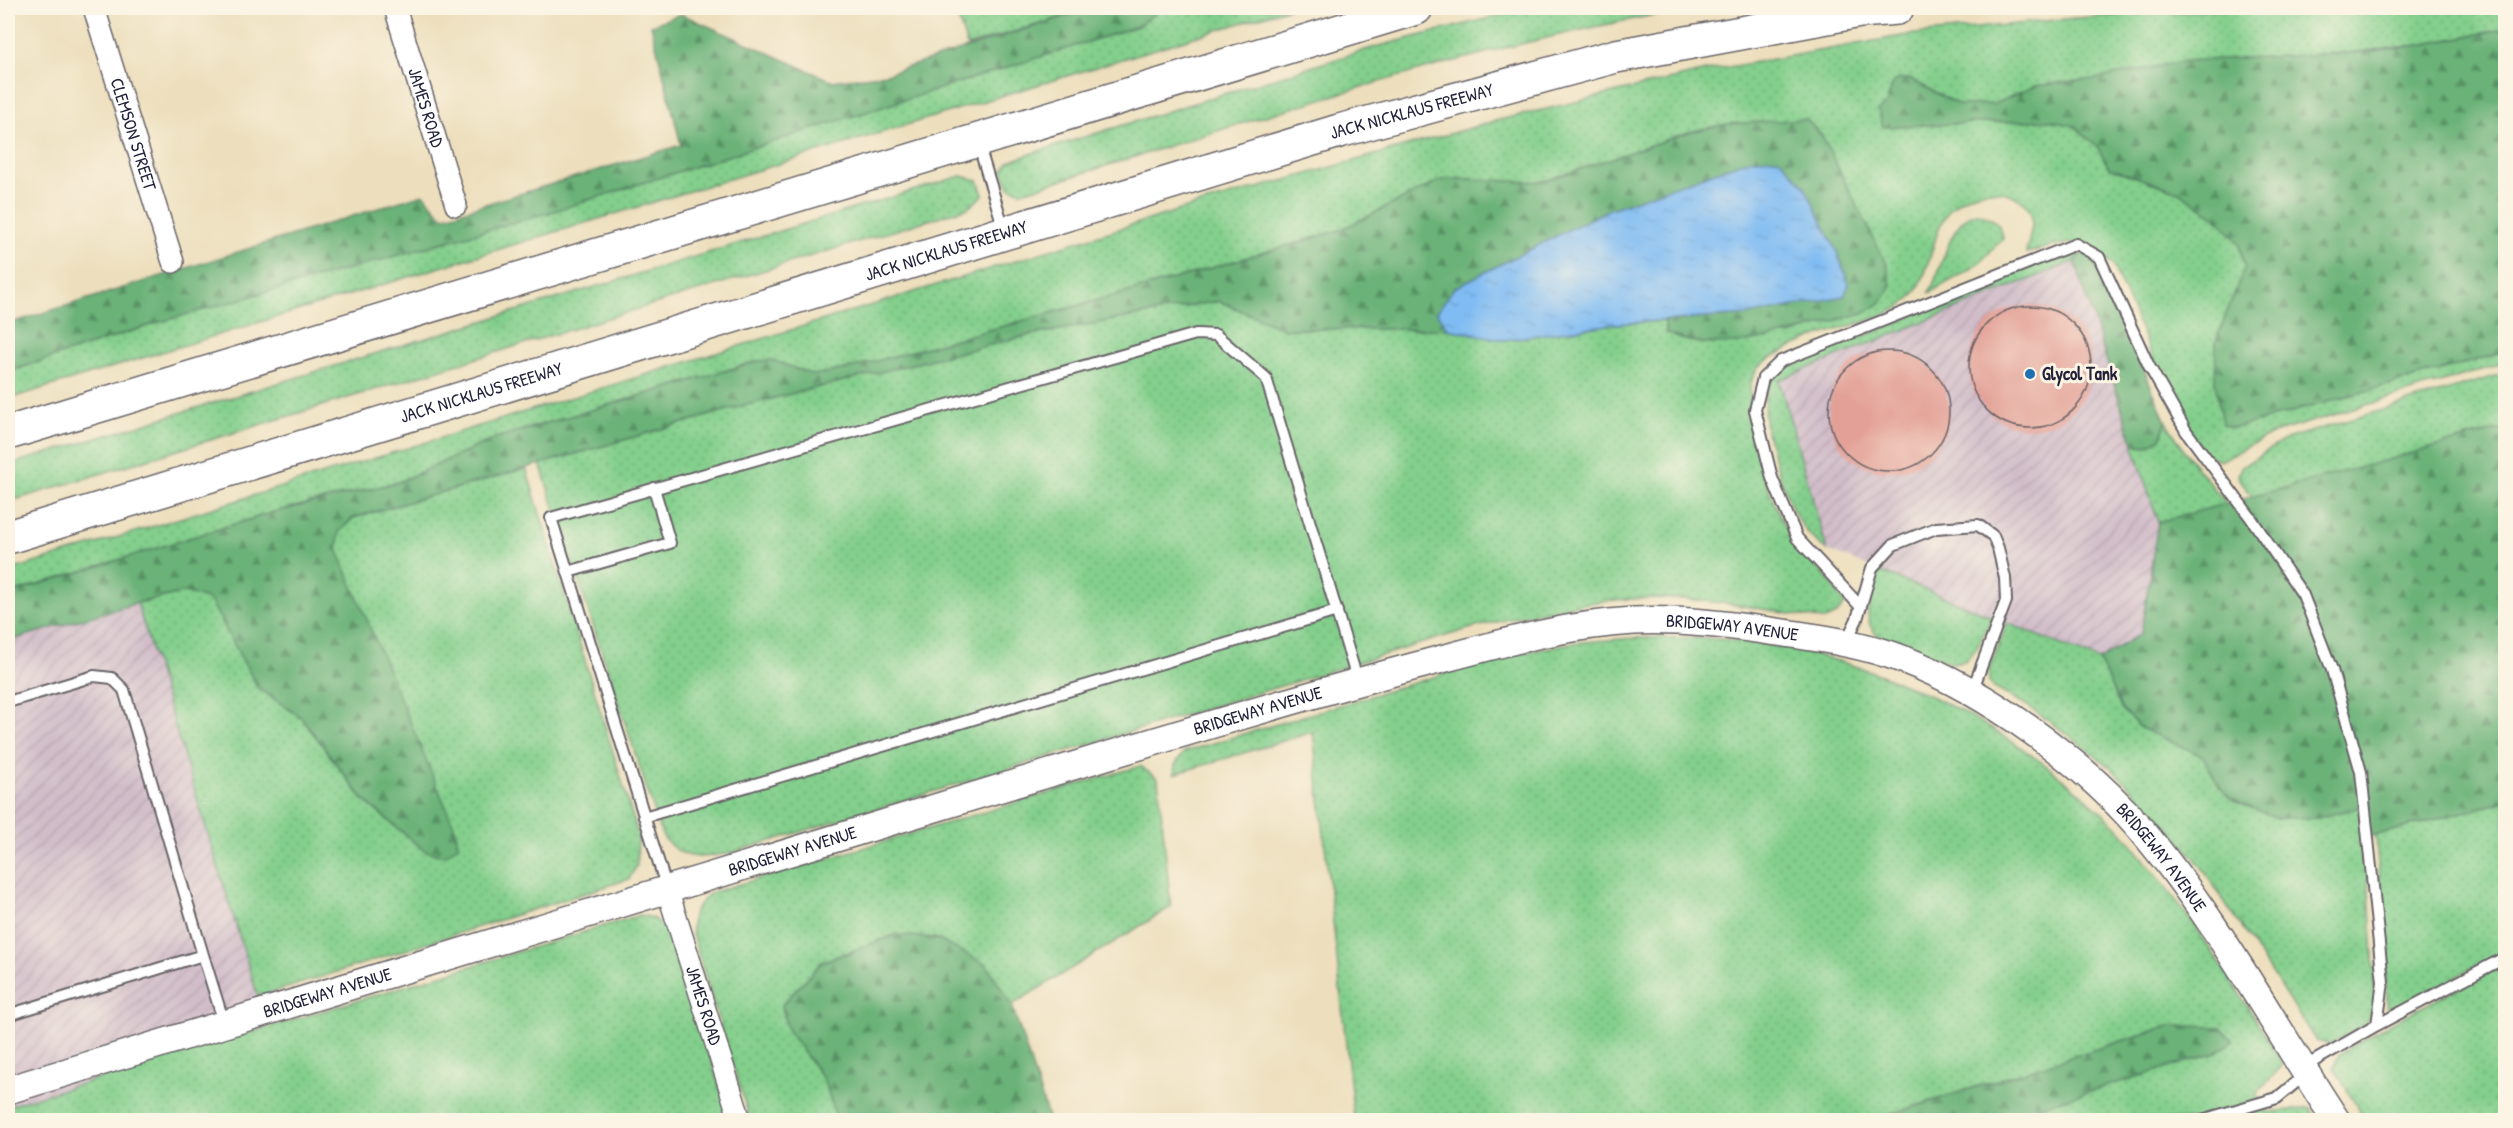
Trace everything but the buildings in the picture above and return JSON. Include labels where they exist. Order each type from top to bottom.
[{"type":"highway","points":[[8,433],[1416,8]]},
{"type":"highway","name":"JACK NICKLAUS FREEWAY","points":[[8,537],[1339,131],[1616,56],[1860,11],[1897,8]]},
{"type":"street","name":"CLEMSON STREET","points":[[94,8],[173,262]]},
{"type":"street","name":"JAMES ROAD","points":[[396,8],[456,206]]},
{"type":"street","name":"BRIDGEWAY AVENUE","points":[[8,1090],[1294,698],[1549,631],[1634,621],[1710,623],[1846,642],[1906,661],[1972,691],[2037,735],[2093,782],[2136,824],[2175,874],[2243,972],[2336,1120]]},
{"type":"street","name":"JAMES ROAD","points":[[667,889],[740,1120]]},
{"type":"lane","points":[[977,140],[1005,233]]},
{"type":"lane","points":[[1861,607],[1797,538],[1772,478],[1755,410],[1763,378],[1781,361],[2076,244],[2099,257],[2149,366],[2186,431],[2251,518],[2303,595],[2332,670],[2361,772],[2383,982],[2377,1025]]},
{"type":"lane","points":[[667,889],[551,518],[1196,334],[1216,335],[1266,378],[1358,682]]},
{"type":"lane","points":[[568,572],[670,543],[654,488]]},
{"type":"lane","points":[[1846,642],[1861,607],[1872,568],[1893,544],[1936,528],[1978,525],[1992,536],[2005,578],[2006,601],[1972,691]]},
{"type":"lane","points":[[644,817],[1337,611]]},
{"type":"lane","points":[[8,702],[94,676],[112,678],[124,690],[225,1025]]},
{"type":"lane","points":[[8,1015],[203,955]]},
{"type":"lane","points":[[2202,1120],[2277,1098],[2304,1071],[2377,1025],[2505,957]]},
{"type":"shaded area","points":[[2075,261],[2158,522],[2141,633],[2099,660],[1827,550],[1779,380]]},
{"type":"shaded area","points":[[137,603],[267,1027],[8,1106],[8,641]]},
{"type":"green space","points":[[955,8],[1091,8],[967,46]]},
{"type":"green space","points":[[1091,8],[1162,8],[1138,26],[548,213],[160,322],[8,372],[8,324],[423,194],[443,217],[681,145],[651,25],[681,14],[832,81],[886,74]]},
{"type":"green space","points":[[1162,8],[1290,8],[8,399],[8,372],[160,322],[1138,26]]},
{"type":"green space","points":[[1529,8],[1693,8],[1608,24],[1439,65],[1271,114],[1022,192],[1009,187],[1003,171],[1008,162],[1036,152],[1375,47]]},
{"type":"green space","points":[[2249,8],[2505,10],[2505,29],[2419,45],[2035,86],[1994,104],[1959,105],[1910,79],[1893,83],[1886,105],[2049,120],[2075,126],[2098,148],[2109,168],[2177,191],[2216,217],[2238,242],[2245,266],[2216,341],[2222,424],[2234,428],[2505,352],[2505,363],[2274,433],[2222,460],[2207,456],[2174,406],[2112,264],[2101,254],[2081,245],[2062,244],[2026,253],[2032,222],[2030,210],[2026,205],[2018,198],[2000,191],[1968,196],[1953,206],[1943,219],[1926,270],[1909,300],[1888,313],[1819,336],[1773,357],[1757,369],[1750,386],[1749,409],[1753,435],[1769,490],[1780,516],[1801,553],[1824,575],[1845,604],[1836,615],[1825,620],[1721,603],[1669,598],[1616,600],[1544,611],[1472,628],[731,853],[701,857],[677,850],[662,835],[540,464],[738,407],[1026,336],[1218,301],[1285,329],[1448,329],[1504,340],[1614,324],[1665,321],[1666,333],[1789,335],[1858,314],[1881,302],[1891,286],[1887,265],[1822,136],[1689,132],[1545,181],[1526,183],[1459,178],[1340,230],[1157,284],[847,369],[813,375],[758,361],[496,438],[399,482],[274,512],[8,594],[8,571],[1190,207],[1495,121],[1706,71],[1907,35],[2075,18]]},
{"type":"green space","points":[[2505,29],[2505,352],[2234,428],[2222,424],[2215,383],[2216,341],[2245,266],[2238,242],[2216,217],[2177,191],[2109,168],[2098,148],[2075,126],[2049,120],[1883,127],[1878,110],[1886,104],[1893,83],[1899,79],[1910,79],[1959,105],[1994,104],[2035,86],[2094,79],[2184,61],[2364,52],[2419,45]]},
{"type":"green space","points":[[1806,119],[1822,136],[1887,265],[1891,286],[1876,306],[1865,312],[1794,333],[1727,344],[1685,340],[1666,333],[1665,321],[1748,315],[1608,210],[1454,288],[1437,312],[1448,329],[1285,329],[1218,301],[1026,336],[738,407],[353,518],[339,532],[337,549],[456,831],[458,846],[444,856],[425,851],[363,799],[302,718],[258,688],[210,600],[185,592],[137,603],[8,641],[8,594],[274,512],[399,482],[496,438],[758,361],[772,360],[813,375],[847,369],[1157,284],[1340,230],[1441,180],[1545,181],[1689,132],[1726,124]]},
{"type":"green space","points":[[961,176],[978,180],[983,195],[968,208],[8,502],[8,465]]},
{"type":"green space","points":[[1979,213],[1996,222],[2003,238],[1978,265],[1929,293],[1954,233],[1969,216]]},
{"type":"green space","points":[[2082,254],[2075,261],[1779,380],[1827,550],[1817,542],[1795,515],[1771,448],[1764,411],[1768,388],[1773,378],[1793,362],[1821,349],[1877,331],[2004,276],[2056,259]]},
{"type":"green space","points":[[2082,254],[2091,255],[2101,267],[2166,422],[2161,438],[2147,446],[2133,444],[2075,261]]},
{"type":"green space","points":[[2505,373],[2505,428],[2252,497],[2238,476],[2241,467],[2286,439]]},
{"type":"green space","points":[[2166,422],[2190,459],[2227,504],[2158,522],[2133,444],[2147,446],[2161,438]]},
{"type":"green space","points":[[2505,428],[2505,801],[2365,838],[2361,807],[2316,818],[2277,818],[2234,801],[2219,786],[2203,756],[2141,728],[2122,710],[2099,660],[2141,633],[2158,522]]},
{"type":"green space","points":[[526,468],[638,834],[637,865],[629,879],[258,997],[137,603],[186,592],[210,600],[258,688],[302,718],[363,800],[425,851],[337,549],[339,532],[353,518]]},
{"type":"green space","points":[[1879,571],[1993,617],[1976,649],[1965,661],[1951,663],[1877,635],[1872,629],[1868,613]]},
{"type":"green space","points":[[2007,623],[2099,660],[2122,710],[2141,728],[2203,756],[2219,786],[2316,818],[2361,807],[2368,875],[2376,1006],[2365,1024],[2330,1044],[2316,1041],[2201,866],[2161,819],[2114,771],[2071,737],[2026,705],[1994,688],[1989,682],[1989,671]]},
{"type":"green space","points":[[1633,638],[1719,639],[1774,646],[1829,658],[1882,675],[1933,697],[1982,723],[2029,753],[2073,787],[2123,833],[2183,910],[2218,961],[2283,1065],[2256,1094],[2268,1112],[2310,1108],[2318,1120],[1994,1120],[2216,1053],[2232,1041],[2221,1027],[2169,1026],[1872,1120],[1354,1120],[1313,732],[1174,774],[1175,765],[1184,752],[1500,657],[1571,643]]},
{"type":"green space","points":[[1140,766],[1158,779],[1171,907],[1012,1005],[986,964],[895,935],[822,962],[782,1005],[787,1029],[824,1080],[837,1120],[750,1120],[692,934],[695,911],[710,893]]},
{"type":"green space","points":[[2505,801],[2505,951],[2388,1013],[2376,835]]},
{"type":"green space","points":[[640,915],[653,918],[672,935],[730,1120],[8,1120],[8,1106]]},
{"type":"green space","points":[[895,935],[935,938],[986,964],[1012,1005],[1049,1120],[837,1120],[824,1080],[787,1029],[782,1005],[822,962]]},
{"type":"green space","points":[[2505,964],[2505,1120],[2365,1120],[2334,1068],[2339,1054],[2389,1024]]},
{"type":"green space","points":[[2169,1026],[2221,1027],[2233,1041],[2216,1053],[1994,1120],[1872,1120]]},
{"type":"water","points":[[1779,158],[1805,187],[1836,250],[1849,284],[1844,296],[1748,315],[1614,324],[1504,340],[1448,329],[1437,312],[1454,288],[1608,210],[1752,159]]},
{"type":"place","name":"Glycol Tank","points":[[2030,374]]}]
